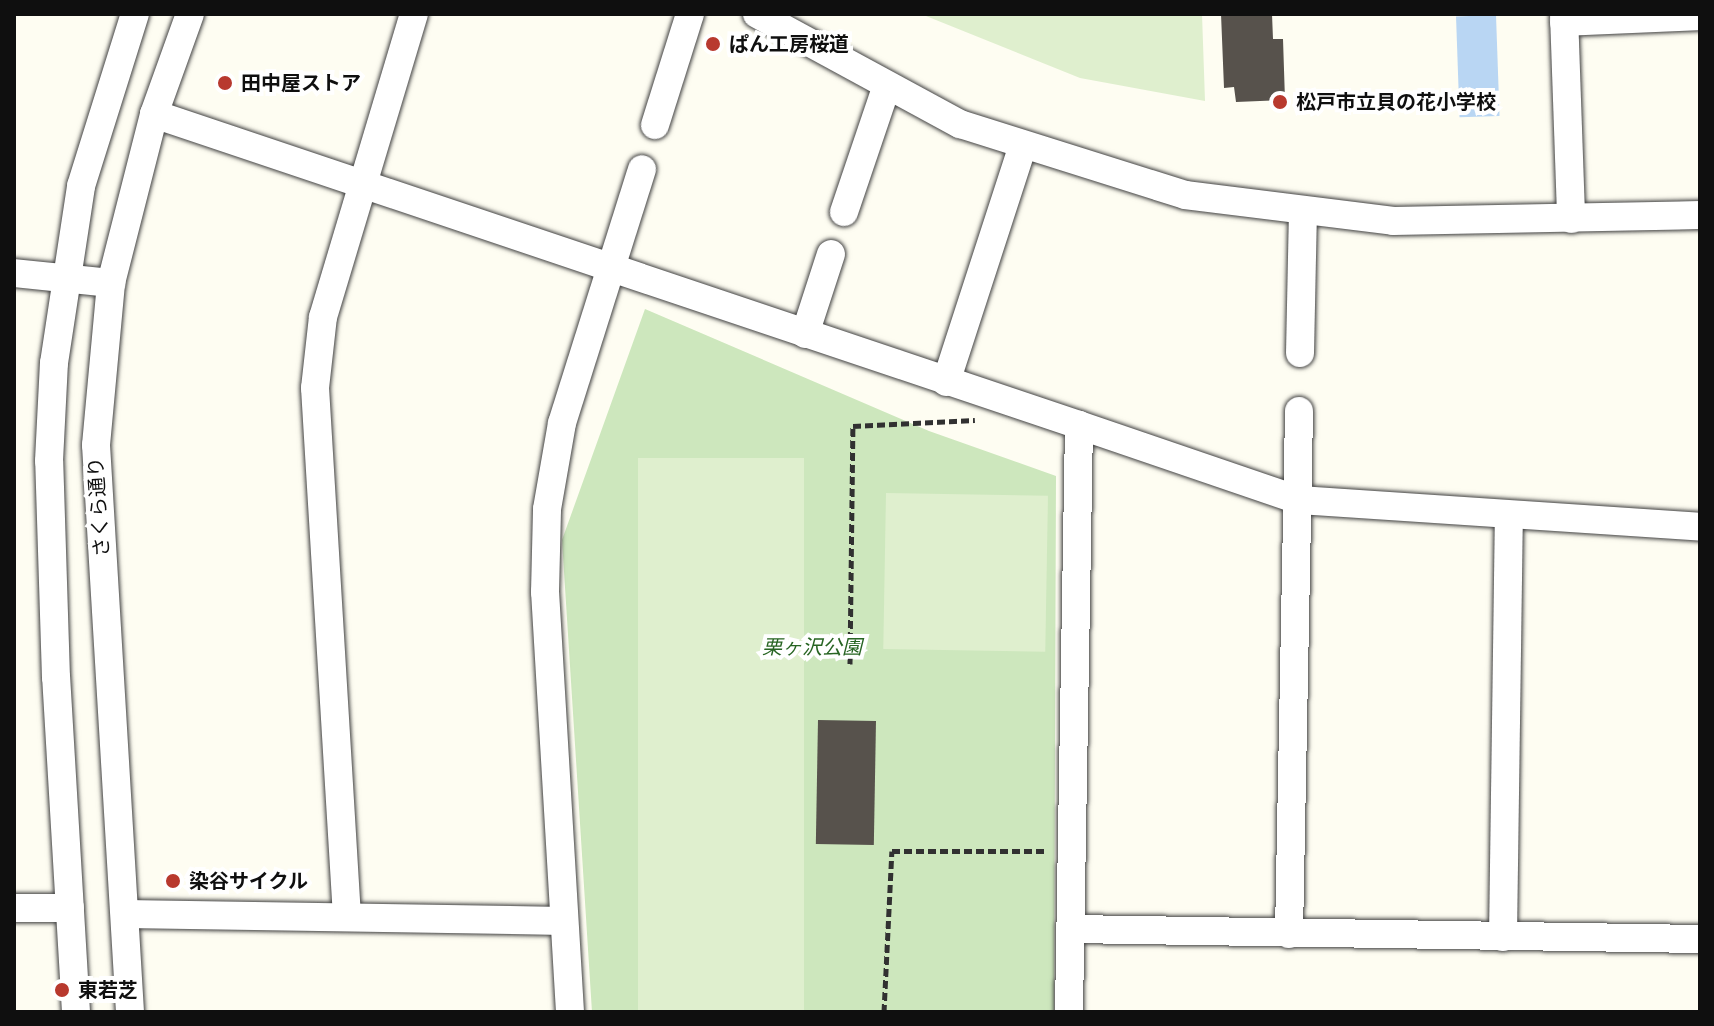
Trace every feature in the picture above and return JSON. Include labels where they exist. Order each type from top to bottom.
[{"type":"street","points":[[76,1012],[49,461],[64,273],[103,103],[135,14]]},
{"type":"street","name":"さくら通り","points":[[130,1012],[96,445],[111,283],[154,114],[190,14]]},
{"type":"street","points":[[347,917],[315,388],[323,317],[414,14]]},
{"type":"street","points":[[655,125],[690,14]]},
{"type":"street","points":[[757,14],[886,88],[1022,148],[1185,195],[1303,214],[1571,219],[1700,215]]},
{"type":"street","points":[[1571,219],[1564,18],[1700,16]]},
{"type":"street","points":[[844,212],[886,88]]},
{"type":"street","points":[[154,114],[1298,500],[1700,527]]},
{"type":"street","points":[[946,382],[1022,148]]},
{"type":"street","points":[[570,1012],[545,592],[547,509],[562,423],[642,169]]},
{"type":"street","points":[[1300,353],[1303,214]]},
{"type":"street","points":[[805,334],[831,254]]},
{"type":"street","points":[[14,273],[64,273],[111,283]]},
{"type":"street","points":[[1289,934],[1299,411]]},
{"type":"street","points":[[1069,1012],[1079,425]]},
{"type":"street","points":[[1503,937],[1509,515]]},
{"type":"street","points":[[14,908],[70,908]]},
{"type":"street","points":[[125,914],[564,921]]},
{"type":"street","points":[[1071,929],[1700,939]]},
{"type":"path","points":[[850,664],[853,426],[1002,419],[1020,407]]},
{"type":"path","points":[[884,1012],[892,851],[1072,850]]},
{"type":"green space","points":[[921,14],[1202,14],[1205,101],[1080,78]]},
{"type":"green space","name":"栗ヶ沢公園","points":[[645,309],[929,431],[1056,476],[1054,1012],[592,1012],[562,540]]},
{"type":"green space","points":[[638,458],[804,458],[804,1012],[638,1012]]},
{"type":"green space","points":[[886,493],[1048,496],[1045,652],[883,649]]},
{"type":"water","points":[[1496,15],[1500,116],[1460,117],[1456,16]]},
{"type":"building","points":[[1221,14],[1272,14],[1273,39],[1283,39],[1285,100],[1236,102],[1234,87],[1224,88]]},
{"type":"building","points":[[818,720],[876,721],[874,845],[816,844]]},
{"type":"place","name":"ぱん工房桜道","points":[[713,44]]},
{"type":"place","name":"田中屋ストア","points":[[225,83]]},
{"type":"place","name":"松戸市立貝の花小学校","points":[[1280,102]]},
{"type":"place","name":"染谷サイクル","points":[[173,881]]},
{"type":"place","name":"東若芝","points":[[62,990]]}]
